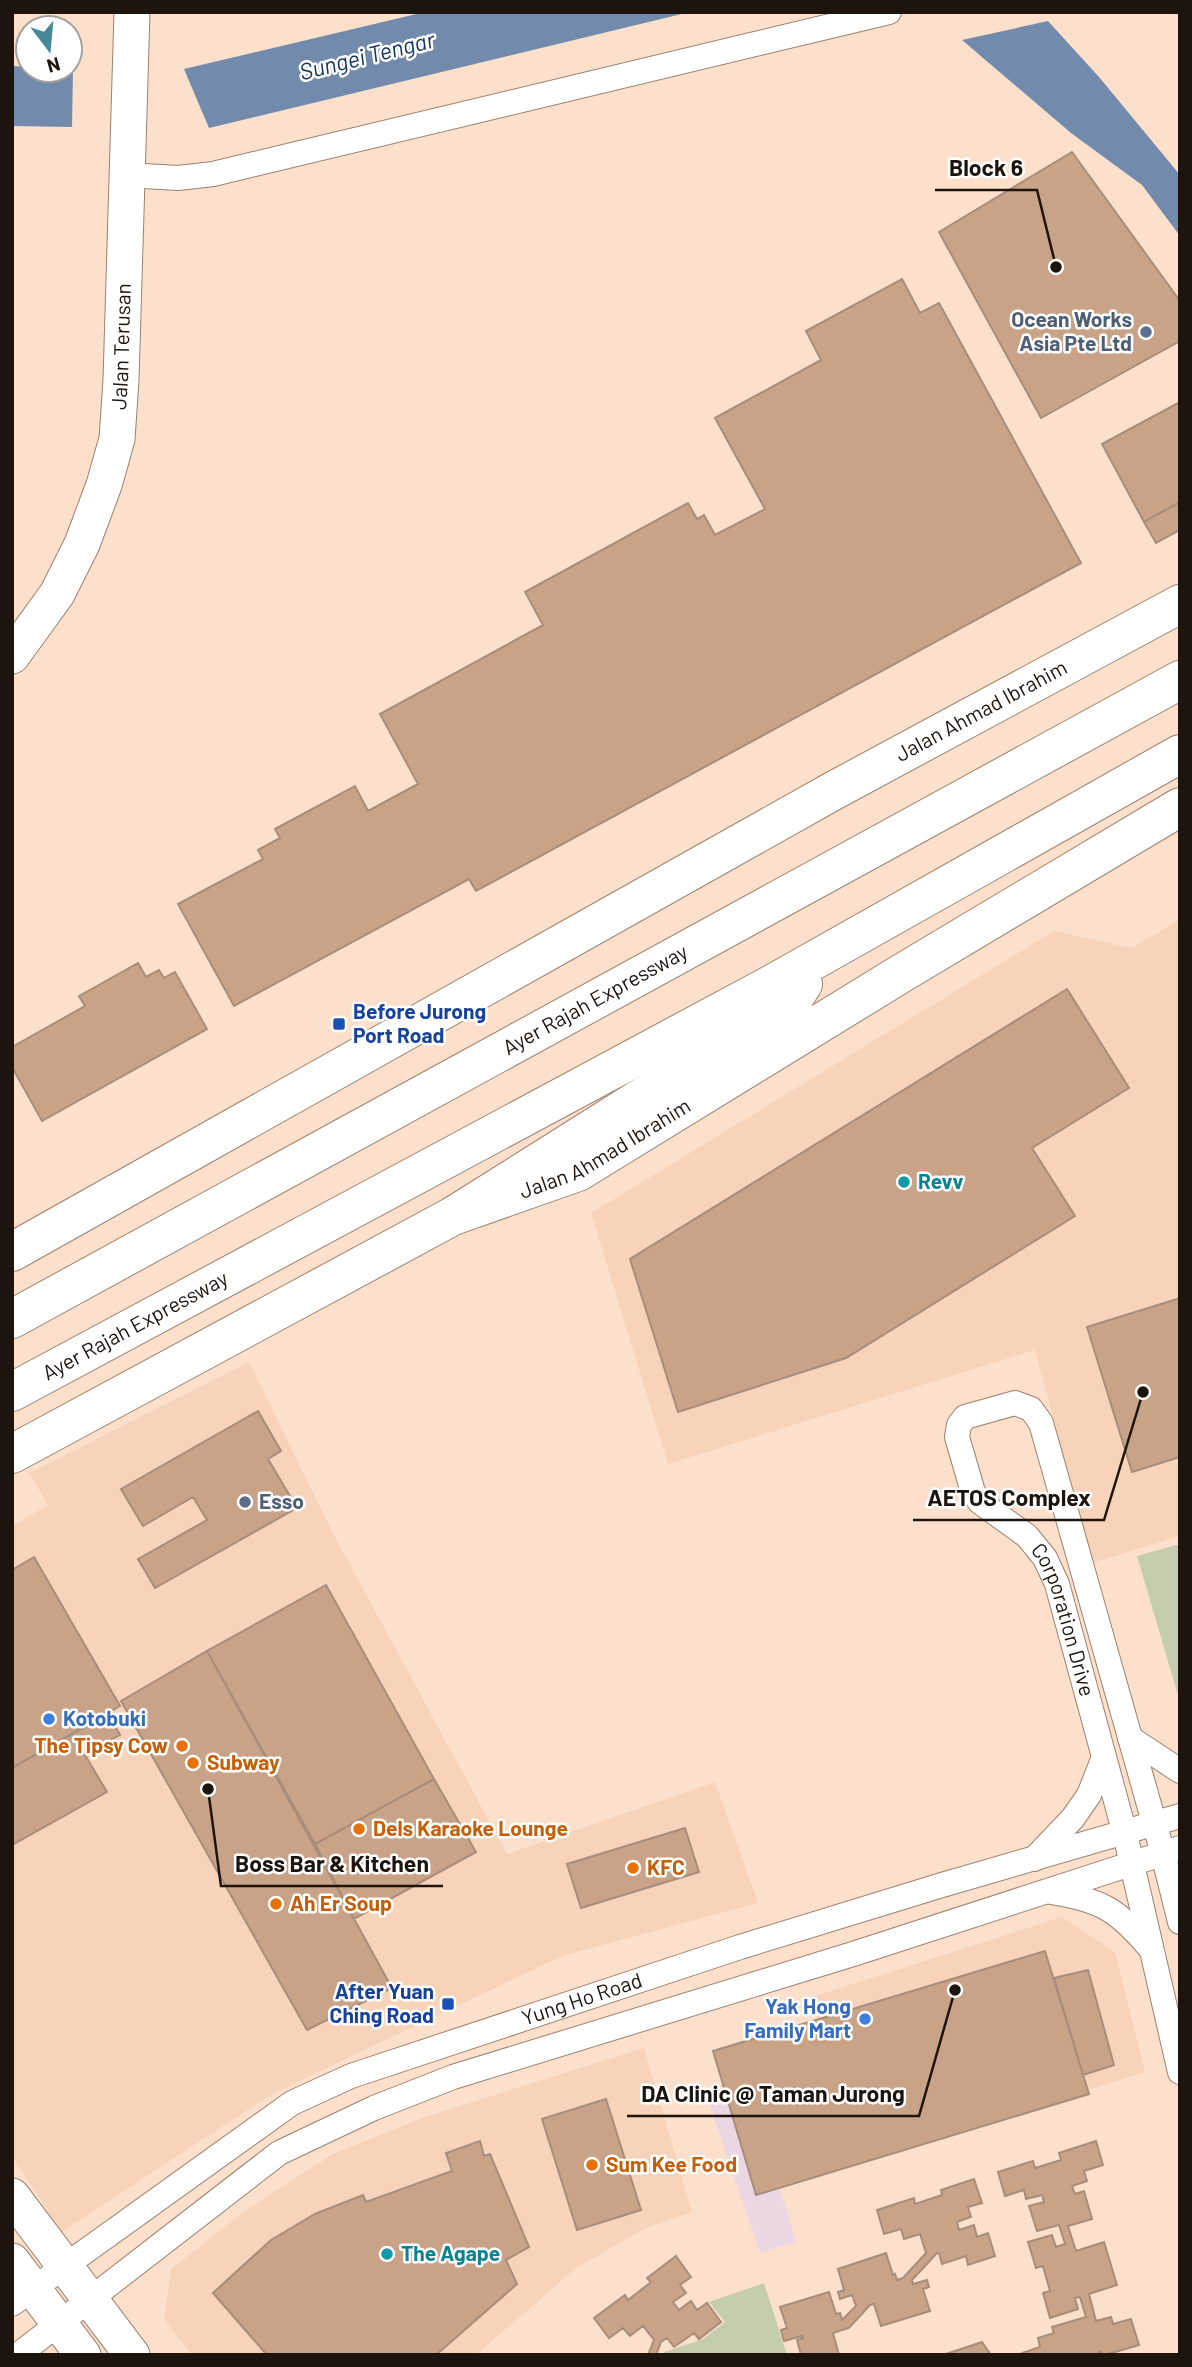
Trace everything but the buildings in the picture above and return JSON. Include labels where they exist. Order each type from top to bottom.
[{"type":"main road","name":"Jalan Ahmad Ibrahim","points":[[12,1252],[798,811],[1180,604]]},
{"type":"main road","name":"Ayer Rajah Expressway","points":[[12,1320],[1180,680]]},
{"type":"main road","name":"Ayer Rajah Expressway","points":[[12,1392],[814,960],[1180,754]]},
{"type":"main road","name":"Jalan Ahmad Ibrahim","points":[[12,1454],[453,1216],[578,1172],[902,973],[1180,807]]},
{"type":"main road","points":[[453,1216],[739,1036],[794,998],[814,960]]},
{"type":"street","name":"Jalan Terusan","points":[[12,656],[57,594],[82,544],[117,439],[132,12]]},
{"type":"street","points":[[127,175],[178,177],[213,174],[889,12]]},
{"type":"street","name":"Corporation Drive","points":[[1180,1922],[1171,1851],[1154,1824],[1041,1423],[1031,1409],[1015,1403],[965,1417],[959,1425],[957,1437],[973,1492],[980,1502],[1027,1536],[1045,1558],[1057,1584],[1133,1865],[1180,2072]]},
{"type":"street","points":[[1130,1738],[1180,1771]]},
{"type":"street","points":[[1034,1859],[1073,1818],[1088,1795],[1104,1757]]},
{"type":"street","name":"Yung Ho Road","points":[[23,2296],[292,2103],[351,2076],[740,1947],[1180,1816]]},
{"type":"street","name":"Yung Ho Road","points":[[18,2355],[279,2153],[374,2108],[453,2077],[1171,1851]]},
{"type":"street","points":[[1046,1892],[1080,1896],[1109,1908],[1130,1925],[1152,1951]]},
{"type":"street","points":[[12,2196],[132,2355]]},
{"type":"street","points":[[12,2261],[23,2296],[60,2324],[83,2355]]},
{"type":"shaded area","points":[[1180,919],[1180,1536],[1092,1563],[1035,1350],[668,1464],[591,1213],[1054,931],[1132,948]]},
{"type":"shaded area","points":[[249,1362],[336,1539],[507,1854],[715,1782],[758,1903],[562,1956],[272,2094],[62,2232],[12,2157],[12,1526],[48,1505],[29,1473]]},
{"type":"shaded area","points":[[1062,1917],[1115,1952],[1145,2072],[1084,2091],[824,2039],[809,1998]]},
{"type":"shaded area","points":[[644,2048],[692,2212],[646,2228],[576,2268],[476,2355],[192,2355],[164,2319],[171,2269],[243,2212],[333,2154],[425,2117]]},
{"type":"shaded area","points":[[749,2086],[796,2242],[760,2253],[708,2100]]},
{"type":"green space","points":[[1180,1544],[1180,1702],[1137,1556]]},
{"type":"green space","points":[[764,2283],[787,2355],[664,2355],[664,2352],[703,2339],[725,2322],[709,2302]]},
{"type":"water","name":"Sungei Tengar","points":[[425,12],[690,12],[209,128],[184,69]]},
{"type":"water","points":[[1048,21],[1099,77],[1180,175],[1180,236],[1142,185],[1071,133],[962,40]]},
{"type":"water","points":[[12,66],[14,84],[73,84],[72,127],[12,126]]},
{"type":"place","name":"Block 6","points":[[1056,267]]},
{"type":"place","name":"Ocean Works Asia Pte Ltd","points":[[1146,332]]},
{"type":"place","name":"Before Jurong Port Road","points":[[339,1024]]},
{"type":"place","name":"Revv","points":[[904,1182]]},
{"type":"place","name":"AETOS Complex","points":[[1143,1392]]},
{"type":"place","name":"Esso","points":[[245,1502]]},
{"type":"place","name":"Kotobuki","points":[[49,1719]]},
{"type":"place","name":"The Tipsy Cow","points":[[182,1746]]},
{"type":"place","name":"Subway","points":[[193,1763]]},
{"type":"place","name":"Boss Bar & Kitchen","points":[[208,1789]]},
{"type":"place","name":"Dels Karaoke Lounge","points":[[359,1829]]},
{"type":"place","name":"KFC","points":[[633,1868]]},
{"type":"place","name":"Ah Er Soup","points":[[276,1904]]},
{"type":"place","name":"DA Clinic @ Taman Jurong","points":[[955,1990]]},
{"type":"place","name":"After Yuan Ching Road","points":[[448,2004]]},
{"type":"place","name":"Yak Hong Family Mart","points":[[865,2019]]},
{"type":"place","name":"Sum Kee Food","points":[[592,2165]]},
{"type":"place","name":"The Agape","points":[[387,2254]]}]
